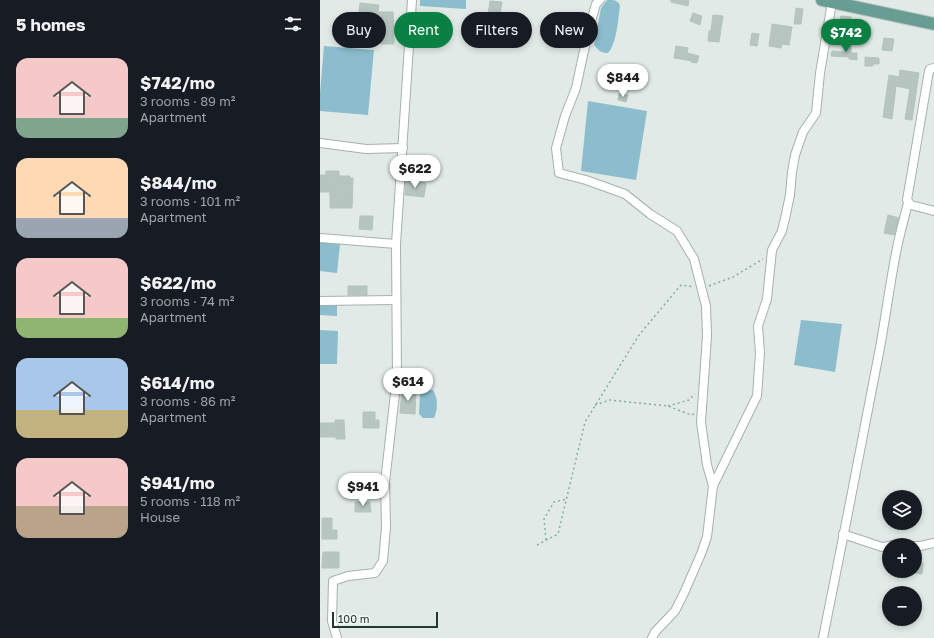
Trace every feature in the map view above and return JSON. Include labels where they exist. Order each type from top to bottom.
[{"type":"main road","points":[[853,0],[934,19]]},
{"type":"main road","points":[[827,1],[934,24]]},
{"type":"street","points":[[337,638],[332,621],[333,581],[348,576],[375,573],[383,561],[386,527],[384,482],[397,376],[396,244],[412,0]]},
{"type":"street","points":[[600,0],[596,4],[588,32],[576,88],[556,148],[559,173],[586,180],[625,194],[650,214],[677,231],[694,259],[706,306],[704,386],[701,422],[707,465],[713,486]]},
{"type":"street","points":[[652,638],[655,632],[675,611],[684,594],[701,554],[706,537],[713,486],[757,396],[760,354],[758,326],[767,298],[772,250],[782,231],[788,208],[795,155],[803,132],[816,113],[827,1]]},
{"type":"street","points":[[823,638],[863,439],[896,251],[908,203],[907,200],[929,70],[934,68]]},
{"type":"street","points":[[320,143],[366,149],[403,148]]},
{"type":"street","points":[[908,203],[934,211]]},
{"type":"street","points":[[320,238],[396,244]]},
{"type":"street","points":[[320,301],[396,300]]},
{"type":"street","points":[[843,534],[882,547]]},
{"type":"street","points":[[922,546],[934,543]]},
{"type":"path","points":[[537,545],[558,534],[568,499],[585,422],[639,334],[681,285],[702,288],[733,277],[759,261],[771,256]]},
{"type":"path","points":[[668,406],[689,400],[704,386]]},
{"type":"path","points":[[595,405],[610,400],[668,406],[691,415],[702,412]]},
{"type":"path","points":[[546,540],[544,519],[554,502],[568,499]]},
{"type":"water","points":[[420,0],[466,0],[466,9],[420,6]]},
{"type":"water","points":[[607,0],[615,1],[620,6],[615,37],[608,53],[600,51],[597,48],[598,24],[601,8]]},
{"type":"water","points":[[324,46],[332,47],[332,48],[374,50],[368,115],[320,111]]},
{"type":"water","points":[[588,101],[647,111],[636,180],[581,171]]},
{"type":"water","points":[[320,242],[340,244],[337,273],[320,271]]},
{"type":"water","points":[[320,303],[337,303],[337,316],[320,315]]},
{"type":"water","points":[[801,320],[842,324],[835,372],[794,365]]},
{"type":"water","points":[[320,330],[338,331],[337,364],[320,364]]},
{"type":"water","points":[[433,390],[437,400],[434,418],[423,418],[419,414],[421,392]]},
{"type":"building","points":[[671,0],[689,0],[688,6],[671,2]]},
{"type":"building","points":[[490,1],[502,2],[500,12],[488,12]]},
{"type":"building","points":[[360,3],[379,5],[378,12],[359,12]]},
{"type":"building","points":[[796,8],[803,9],[801,24],[794,24]]},
{"type":"building","points":[[386,12],[393,12],[394,44],[386,44]]},
{"type":"building","points":[[693,13],[702,16],[700,25],[690,21]]},
{"type":"building","points":[[713,15],[723,16],[719,42],[708,41]]},
{"type":"building","points":[[841,16],[851,17],[850,29],[839,28]]},
{"type":"building","points":[[772,24],[792,27],[789,45],[782,44],[781,48],[769,46]]},
{"type":"building","points":[[752,33],[759,34],[757,46],[750,45]]},
{"type":"building","points":[[884,38],[894,39],[892,51],[882,50]]},
{"type":"building","points":[[845,45],[851,45],[851,53],[857,53],[857,60],[849,59],[849,57],[831,56],[832,51],[844,52]]},
{"type":"building","points":[[676,46],[688,48],[687,53],[699,56],[697,63],[674,58]]},
{"type":"building","points":[[865,57],[879,58],[879,64],[865,66]]},
{"type":"building","points":[[900,70],[919,73],[912,120],[905,119],[910,89],[896,86],[892,119],[883,117],[889,75],[899,77]]},
{"type":"building","points":[[619,94],[628,95],[626,102],[618,100]]},
{"type":"building","points":[[326,171],[339,171],[339,176],[350,176],[350,178],[353,178],[352,208],[330,208],[330,192],[320,192],[320,175],[326,175]]},
{"type":"building","points":[[406,180],[426,183],[424,197],[405,195]]},
{"type":"building","points":[[888,215],[899,218],[894,235],[884,233]]},
{"type":"building","points":[[360,216],[373,216],[372,230],[359,229]]},
{"type":"building","points":[[348,286],[367,286],[367,295],[348,295]]},
{"type":"building","points":[[402,390],[416,391],[415,414],[400,413]]},
{"type":"building","points":[[363,412],[375,412],[375,420],[379,420],[379,428],[363,428]]},
{"type":"building","points":[[335,420],[344,420],[345,439],[336,439],[336,437],[320,437],[320,423],[335,423]]},
{"type":"building","points":[[355,502],[370,502],[371,512],[355,512]]},
{"type":"building","points":[[322,518],[332,518],[332,530],[337,530],[337,539],[322,539]]},
{"type":"building","points":[[323,552],[339,552],[339,568],[322,568]]}]
